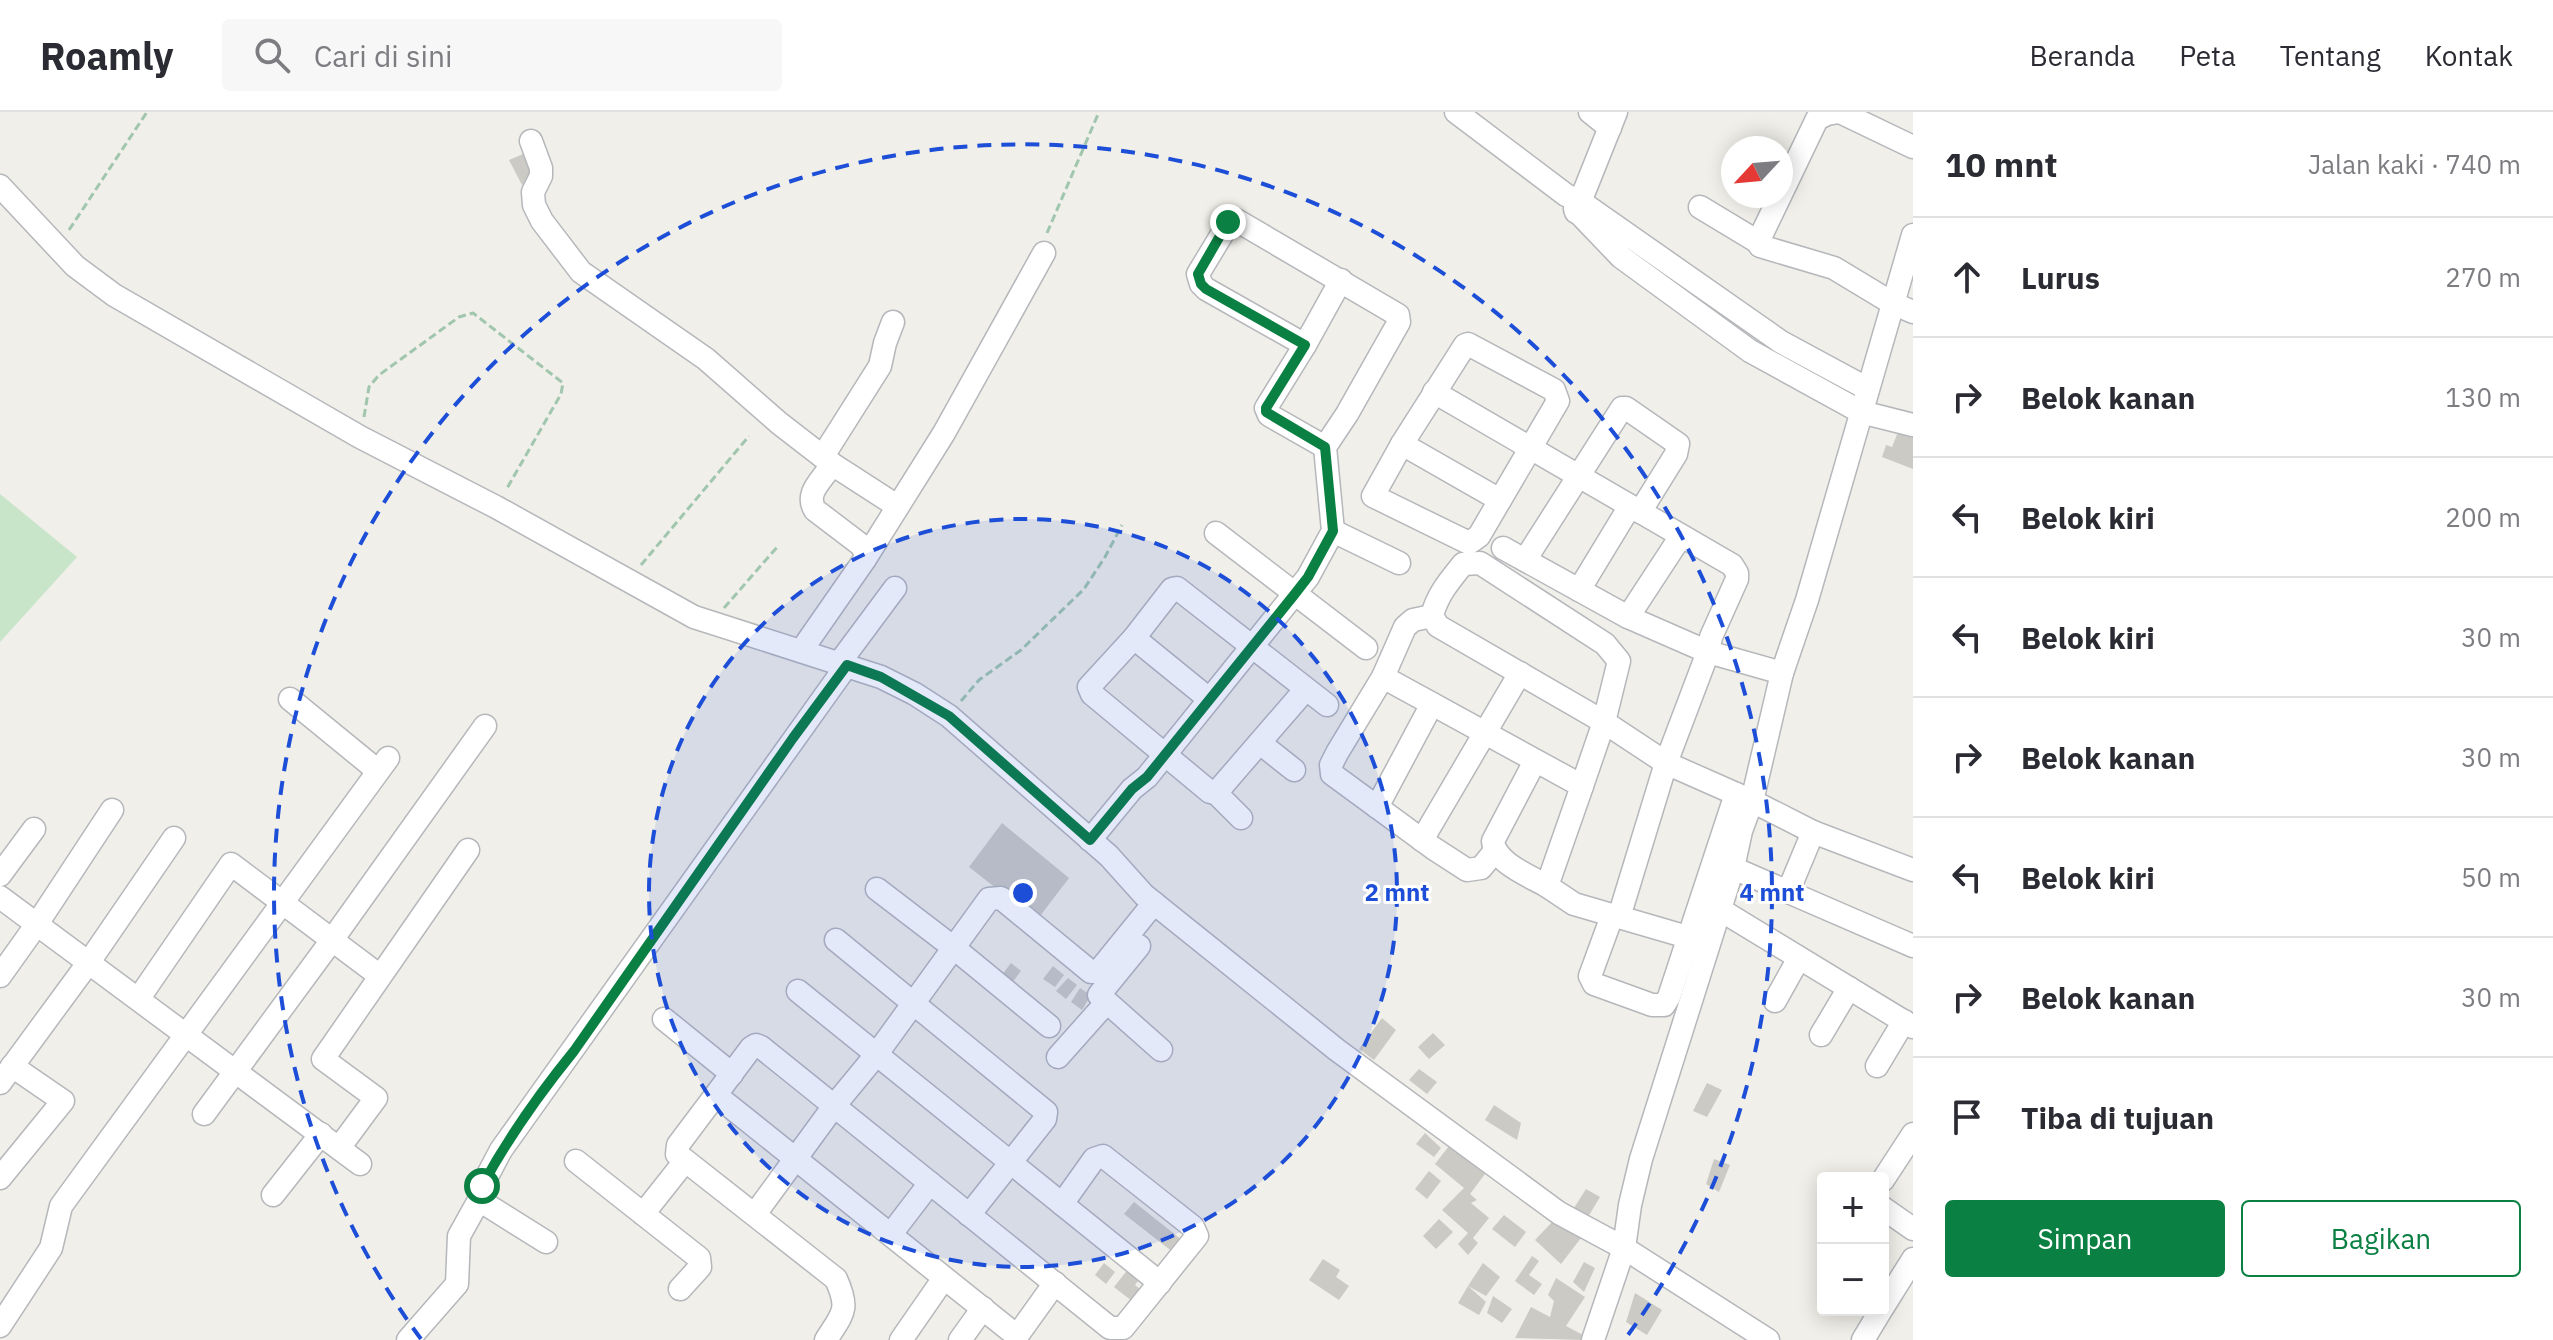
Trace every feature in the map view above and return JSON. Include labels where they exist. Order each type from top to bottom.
[{"type":"street","points":[[1456,112],[1574,203],[1768,334],[1868,389]]},
{"type":"street","points":[[1574,203],[1613,120],[1590,112]]},
{"type":"street","points":[[1793,168],[1817,119],[1827,114],[1839,112],[1913,147]]},
{"type":"street","points":[[531,141],[541,168],[541,176],[533,192],[534,205],[542,221],[581,272],[706,359],[779,423],[897,506]]},
{"type":"street","points":[[0,186],[75,266],[114,295],[360,437],[496,507],[694,617],[881,677],[949,716],[1090,840],[1155,904],[1337,1050],[1559,1213],[1624,1248],[1768,1340]]},
{"type":"street","points":[[1574,203],[1621,257],[1725,335],[1861,412],[1913,425]]},
{"type":"street","points":[[1700,207],[1763,248],[1834,268],[1903,307]]},
{"type":"street","points":[[1758,242],[1774,208]]},
{"type":"street","points":[[1090,840],[1132,789],[1134,781],[1163,750],[1318,558],[1333,531],[1325,447],[1399,320],[1398,315],[1341,280],[1234,219],[1228,222],[1198,274],[1201,284],[1305,345]]},
{"type":"street","points":[[1593,1340],[1624,1248],[1641,1159],[1698,940],[1807,600],[1868,389],[1903,307],[1912,245]]},
{"type":"street","points":[[801,651],[865,559],[952,420],[1044,253]]},
{"type":"street","points":[[1325,447],[1266,412],[1266,408],[1341,280]]},
{"type":"street","points":[[865,559],[861,545],[815,510],[810,496],[827,475],[828,460],[880,366],[893,322]]},
{"type":"street","points":[[1468,344],[1548,386],[1554,390],[1558,401],[1479,536],[1469,543],[1373,496],[1434,392],[1468,344]]},
{"type":"street","points":[[1434,392],[1732,565],[1737,573],[1666,763],[1616,917],[1590,976],[1594,984],[1652,1005],[1662,1007],[1666,1003],[1698,940],[1719,909],[1733,868],[1744,798]]},
{"type":"street","points":[[1525,560],[1618,412],[1626,408],[1678,444],[1676,454],[1579,590]]},
{"type":"street","points":[[1402,444],[1500,500]]},
{"type":"street","points":[[1333,531],[1399,563]]},
{"type":"street","points":[[1216,533],[1366,648]]},
{"type":"street","points":[[1628,617],[1681,536]]},
{"type":"street","points":[[1503,548],[1628,617],[1708,652],[1782,673]]},
{"type":"street","points":[[1432,616],[1443,588],[1463,564],[1480,563],[1605,644],[1619,661],[1604,722],[1547,886]]},
{"type":"street","points":[[408,1340],[457,1284],[459,1236],[501,1150],[540,1093],[574,1051],[895,588]]},
{"type":"street","points":[[1241,818],[1216,793],[1210,792],[1090,691],[1092,682],[1175,588],[1327,705]]},
{"type":"street","points":[[1432,616],[1438,626],[1604,722],[1666,763],[1813,832],[1913,870]]},
{"type":"street","points":[[1432,616],[1413,620],[1405,627],[1383,677],[1330,768],[1334,776],[1467,870],[1486,865],[1495,851]]},
{"type":"street","points":[[1134,638],[1205,696]]},
{"type":"street","points":[[1422,840],[1520,673]]},
{"type":"street","points":[[1383,677],[1582,786]]},
{"type":"street","points":[[1216,793],[1305,690]]},
{"type":"street","points":[[0,1326],[51,1248],[61,1206],[383,764],[290,699]]},
{"type":"street","points":[[1377,807],[1432,704]]},
{"type":"street","points":[[204,1114],[485,726]]},
{"type":"street","points":[[1260,743],[1294,770]]},
{"type":"street","points":[[1535,761],[1493,841],[1495,851],[1501,858],[1574,904],[1698,940]]},
{"type":"street","points":[[0,976],[112,810]]},
{"type":"street","points":[[0,875],[34,829]]},
{"type":"street","points":[[1788,892],[1813,832]]},
{"type":"street","points":[[0,1178],[63,1101],[6,1075],[174,838]]},
{"type":"street","points":[[339,1148],[376,1098],[323,1059],[380,976],[461,876],[468,850]]},
{"type":"street","points":[[139,998],[231,864],[380,976]]},
{"type":"street","points":[[1733,868],[1913,946]]},
{"type":"street","points":[[877,889],[1049,1026]]},
{"type":"street","points":[[0,897],[360,1164]]},
{"type":"street","points":[[755,1214],[989,899],[999,897],[1085,967],[1155,904]]},
{"type":"street","points":[[1155,904],[1099,995],[1161,1050]]},
{"type":"street","points":[[1719,909],[1908,1024],[1877,1066]]},
{"type":"street","points":[[836,940],[1046,1112],[1045,1119],[969,1215]]},
{"type":"street","points":[[1775,1001],[1799,958]]},
{"type":"street","points":[[1821,1035],[1849,988]]},
{"type":"street","points":[[798,991],[1160,1283]]},
{"type":"street","points":[[1058,1057],[1106,1003]]},
{"type":"street","points":[[664,1019],[732,1074]]},
{"type":"street","points":[[826,1340],[845,1310],[836,1279],[677,1154],[678,1145],[756,1045],[1110,1328],[1123,1328],[1197,1236],[1193,1227],[1103,1156],[1094,1159],[1062,1204]]},
{"type":"street","points":[[717,1096],[1017,1336],[1055,1283]]},
{"type":"street","points":[[273,1195],[321,1134]]},
{"type":"street","points":[[1888,1172],[1913,1134]]},
{"type":"street","points":[[576,1161],[699,1258],[700,1267],[680,1289]]},
{"type":"street","points":[[643,1214],[685,1161]]},
{"type":"street","points":[[891,1234],[930,1183]]},
{"type":"street","points":[[479,1200],[546,1242]]},
{"type":"street","points":[[1889,1212],[1913,1229]]},
{"type":"street","points":[[1889,1298],[1913,1259]]},
{"type":"street","points":[[901,1340],[944,1278]]},
{"type":"street","points":[[960,1340],[983,1308]]},
{"type":"street","points":[[1863,1340],[1878,1316]]},
{"type":"path","points":[[58,246],[147,112]]},
{"type":"path","points":[[1044,253],[1045,238],[1099,112]]},
{"type":"path","points":[[360,437],[366,396],[379,375],[459,317],[473,313],[563,383],[561,394],[496,507]]},
{"type":"path","points":[[629,581],[749,436]]},
{"type":"path","points":[[949,716],[979,680],[1021,650],[1084,589],[1122,525]]},
{"type":"path","points":[[711,623],[778,546]]},
{"type":"green space","points":[[0,494],[77,557],[0,642]]},
{"type":"building","points":[[523,154],[535,176],[522,185],[509,160]]},
{"type":"building","points":[[1900,427],[1913,432],[1913,469],[1882,457],[1886,445],[1892,447]]},
{"type":"building","points":[[1002,823],[1069,878],[1037,920],[969,867]]},
{"type":"building","points":[[1011,963],[1021,971],[1011,984],[1001,976]]},
{"type":"building","points":[[1053,966],[1064,975],[1055,987],[1043,979]]},
{"type":"building","points":[[1068,978],[1077,985],[1066,999],[1056,991]]},
{"type":"building","points":[[1080,988],[1091,995],[1082,1010],[1071,1002]]},
{"type":"building","points":[[1382,1018],[1396,1030],[1374,1060],[1359,1049]]},
{"type":"building","points":[[1433,1033],[1445,1045],[1429,1059],[1418,1047]]},
{"type":"building","points":[[1419,1069],[1437,1082],[1427,1094],[1409,1080]]},
{"type":"building","points":[[1707,1083],[1722,1090],[1707,1117],[1693,1111]]},
{"type":"building","points":[[1494,1105],[1521,1123],[1517,1140],[1485,1120]]},
{"type":"building","points":[[1425,1133],[1441,1148],[1434,1157],[1416,1144]]},
{"type":"building","points":[[1449,1146],[1485,1174],[1470,1194],[1477,1200],[1471,1203],[1489,1218],[1473,1238],[1478,1243],[1468,1255],[1458,1244],[1468,1233],[1442,1210],[1464,1188],[1435,1164]]},
{"type":"building","points":[[1714,1159],[1730,1165],[1719,1192],[1706,1184]]},
{"type":"building","points":[[1429,1171],[1441,1181],[1427,1199],[1415,1189]]},
{"type":"building","points":[[1586,1189],[1600,1197],[1588,1217],[1574,1208]]},
{"type":"building","points":[[1134,1202],[1187,1244],[1178,1256],[1124,1214]]},
{"type":"building","points":[[1504,1215],[1526,1232],[1515,1247],[1492,1229]]},
{"type":"building","points":[[1439,1219],[1453,1232],[1436,1249],[1423,1236]]},
{"type":"building","points":[[1555,1219],[1581,1238],[1561,1264],[1535,1240]]},
{"type":"building","points":[[1532,1256],[1539,1261],[1529,1275],[1542,1284],[1534,1295],[1515,1281]]},
{"type":"building","points":[[1323,1259],[1340,1270],[1336,1277],[1349,1286],[1339,1300],[1309,1280]]},
{"type":"building","points":[[1584,1262],[1595,1268],[1584,1292],[1573,1282]]},
{"type":"building","points":[[1104,1263],[1115,1272],[1106,1284],[1095,1275]]},
{"type":"building","points":[[1483,1263],[1500,1277],[1486,1296],[1468,1286]]},
{"type":"building","points":[[1129,1268],[1141,1277],[1135,1285],[1146,1294],[1137,1305],[1114,1287]]},
{"type":"building","points":[[1556,1278],[1585,1297],[1566,1326],[1585,1336],[1584,1340],[1515,1338],[1531,1307],[1550,1317],[1554,1301],[1548,1295]]},
{"type":"building","points":[[1468,1286],[1486,1302],[1479,1315],[1458,1303]]},
{"type":"building","points":[[1635,1293],[1662,1310],[1647,1335],[1626,1322]]},
{"type":"building","points":[[1493,1296],[1512,1309],[1502,1323],[1487,1313]]},
{"type":"route","points":[[482,1186],[501,1150],[540,1093],[574,1051],[847,665],[881,677],[949,716],[1090,840],[1132,789],[1147,777],[1308,577],[1333,531],[1325,447],[1266,412],[1305,345],[1206,289],[1200,282],[1198,274],[1228,222]]}]
